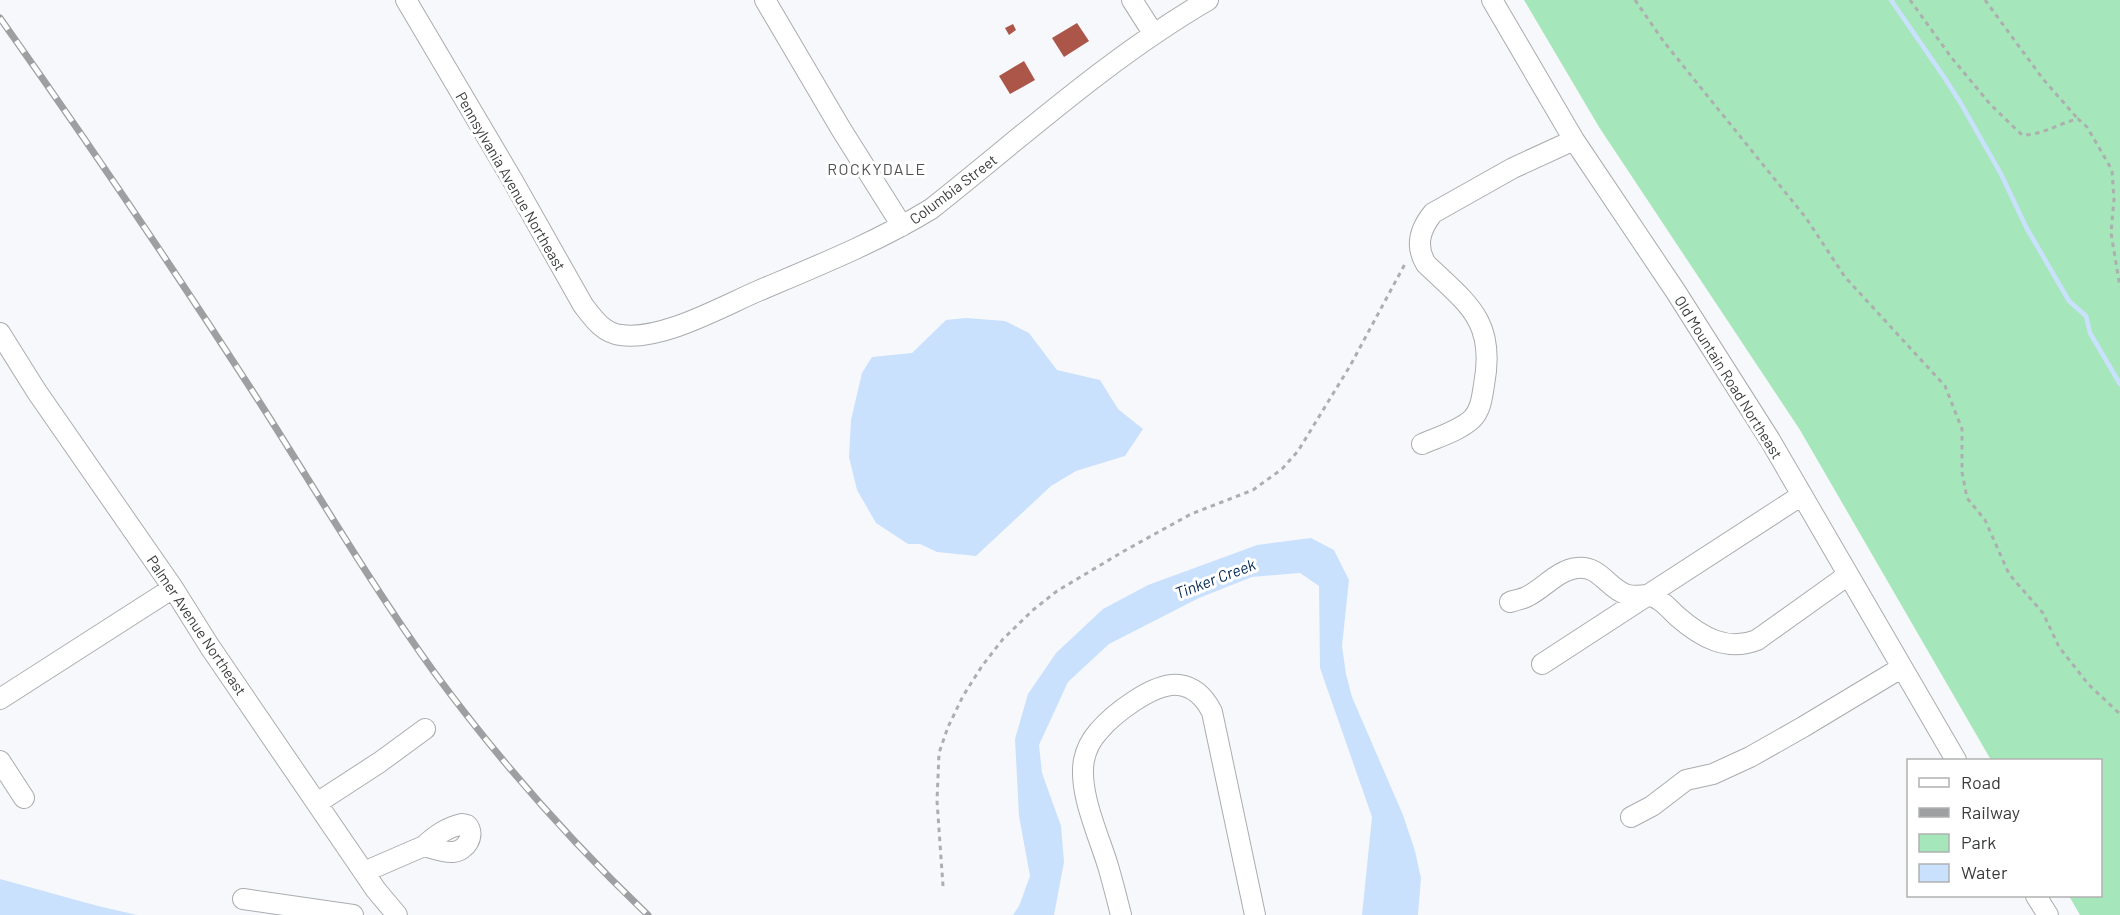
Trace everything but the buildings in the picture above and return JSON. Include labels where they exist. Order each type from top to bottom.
[{"type":"street","name":"Pennsylvania Avenue Northeast","points":[[406,0],[583,305],[596,322],[607,331],[618,335],[635,336]]},
{"type":"street","points":[[765,0],[841,129],[903,226]]},
{"type":"street","points":[[1131,0],[1153,33]]},
{"type":"street","name":"Columbia Street","points":[[635,336],[655,333],[682,324],[903,226],[932,208],[1035,124],[1153,33],[1208,0]]},
{"type":"street","name":"Old Mountain Road Northeast","points":[[1492,0],[1574,140],[1714,352],[1802,495],[1955,759]]},
{"type":"street","points":[[1422,444],[1464,425],[1474,417],[1479,409],[1485,379],[1487,352],[1485,335],[1472,308],[1426,264],[1420,255],[1419,240],[1425,222],[1433,213],[1513,168],[1574,140]]},
{"type":"street","name":"Palmer Avenue Northeast","points":[[0,333],[37,392],[173,588],[210,647],[364,872],[397,915]]},
{"type":"street","points":[[1542,664],[1802,495]]},
{"type":"street","points":[[1510,602],[1528,596],[1568,570],[1589,568],[1624,594],[1635,597],[1648,595],[1658,598],[1679,618],[1704,636],[1716,642],[1735,645],[1757,640],[1848,575]]},
{"type":"street","points":[[0,699],[173,588]]},
{"type":"street","points":[[1630,817],[1652,806],[1686,780],[1713,774],[1750,757],[1901,668]]},
{"type":"street","points":[[1121,915],[1091,810],[1083,772],[1084,760],[1097,732],[1116,715],[1133,702],[1157,689],[1177,684],[1198,693],[1207,701],[1212,712],[1255,915]]},
{"type":"street","points":[[317,803],[425,729]]},
{"type":"street","points":[[0,761],[24,798]]},
{"type":"street","points":[[364,872],[424,846]]},
{"type":"street","points":[[2037,897],[2048,915]]},
{"type":"street","points":[[243,899],[353,915]]},
{"type":"path","points":[[1635,0],[1664,42],[1806,218],[1845,277],[1946,386],[1962,429],[1962,472],[1967,498],[1985,520],[2009,574],[2043,613],[2059,647],[2089,685],[2120,714]]},
{"type":"path","points":[[1910,0],[1951,57],[1990,104],[2022,135],[2038,135],[2060,124],[2078,119]]},
{"type":"path","points":[[1985,0],[2043,79],[2087,127],[2112,170],[2114,199],[2111,233],[2120,287]]},
{"type":"path","points":[[943,886],[937,801],[939,753],[963,696],[982,666],[1003,639],[1056,591],[1191,514],[1253,490],[1282,469],[1298,451],[1350,366],[1419,240]]},
{"type":"green space","points":[[1524,0],[2120,0],[2120,915],[2080,915],[2070,897],[2102,897],[2102,759],[1990,759],[1800,430],[1599,127]]},
{"type":"water","points":[[966,318],[1005,321],[1029,333],[1057,370],[1100,380],[1118,409],[1143,429],[1125,456],[1076,471],[1051,486],[976,556],[937,552],[920,544],[908,544],[876,523],[857,490],[849,457],[851,420],[862,373],[872,357],[912,353],[946,320]]},
{"type":"water","name":"Tinker Creek","points":[[1311,538],[1334,550],[1349,580],[1342,646],[1346,674],[1352,697],[1403,815],[1415,851],[1421,878],[1418,915],[1362,915],[1372,817],[1320,668],[1319,586],[1300,573],[1252,577],[1199,598],[1109,644],[1068,682],[1039,745],[1042,773],[1061,826],[1064,862],[1054,915],[1013,915],[1019,906],[1030,876],[1019,816],[1015,739],[1028,694],[1056,653],[1103,609],[1148,585],[1257,545]]},
{"type":"water","points":[[0,879],[98,906],[137,915],[0,915]]},
{"type":"waterway","points":[[1891,0],[1960,102],[2001,174],[2026,227],[2069,301],[2086,316],[2090,333],[2120,384]]},
{"type":"railway","points":[[0,18],[191,297],[364,568],[434,672],[483,736],[563,829],[648,915]]},
{"type":"district","name":"ROCKYDALE","points":[[877,168]]}]
